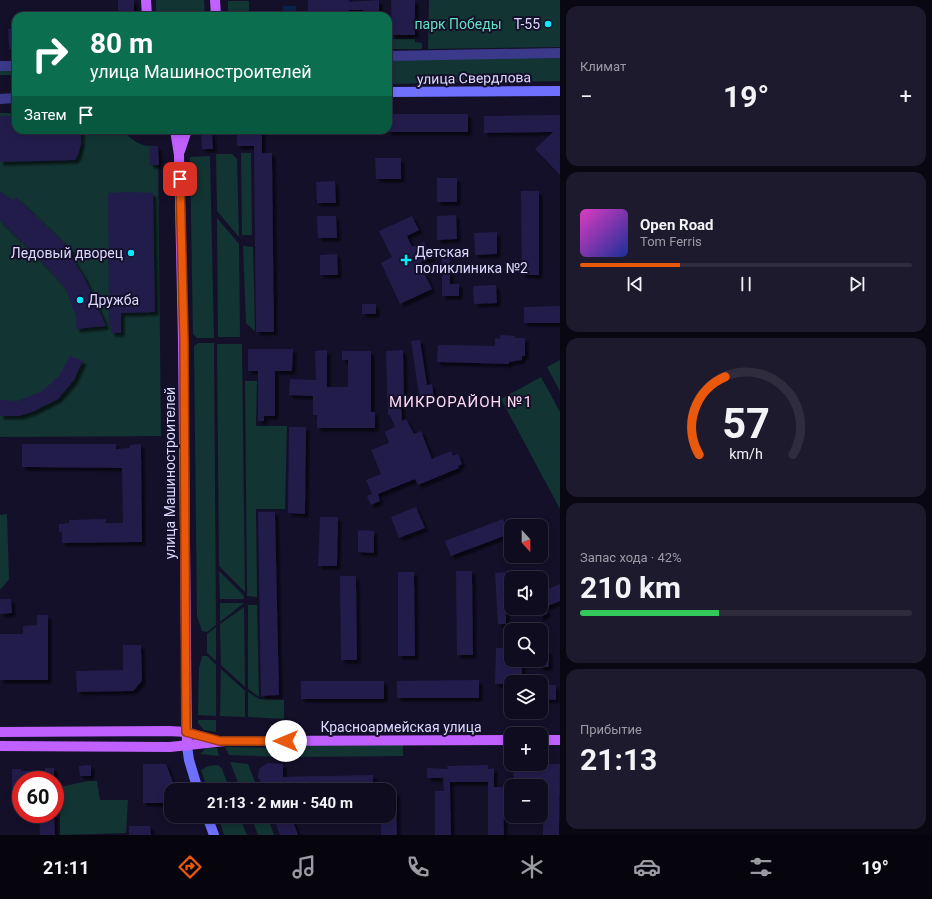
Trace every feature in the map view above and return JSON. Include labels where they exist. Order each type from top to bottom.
[{"type":"main road","points":[[146,0],[147,12]]},
{"type":"main road","points":[[215,0],[216,12]]},
{"type":"main road","name":"улица Свердлова","points":[[392,92],[560,91]]},
{"type":"main road","name":"улица Машиностроителей","points":[[176,134],[179,154],[184,341],[186,732],[189,760],[196,783]]},
{"type":"main road","name":"улица Машиностроителей","points":[[179,154],[185,134]]},
{"type":"main road","name":"Красноармейская улица","points":[[0,732],[186,732],[220,741]]},
{"type":"main road","name":"Красноармейская улица","points":[[0,746],[170,747],[220,741],[504,740]]},
{"type":"main road","points":[[548,740],[560,740]]},
{"type":"main road","points":[[210,823],[214,835]]},
{"type":"street","name":"улица Свердлова","points":[[392,56],[560,53]]},
{"type":"street","points":[[0,66],[12,66]]},
{"type":"street","points":[[0,99],[12,98]]},
{"type":"green space","points":[[156,0],[204,0],[205,12],[156,12]]},
{"type":"green space","name":"парк Победы","points":[[429,0],[560,0],[560,47],[428,49]]},
{"type":"green space","points":[[228,1],[249,1],[249,12],[228,12]]},
{"type":"green space","points":[[392,39],[415,39],[415,42],[422,43],[422,49],[392,49]]},
{"type":"green space","points":[[560,58],[560,81],[392,84],[392,60]]},
{"type":"green space","points":[[0,69],[12,69],[12,75],[0,75]]},
{"type":"green space","name":"Дружба","points":[[0,113],[12,113],[12,134],[126,134],[142,145],[158,146],[161,436],[0,437]]},
{"type":"green space","points":[[241,153],[251,153],[252,235],[242,235]]},
{"type":"green space","points":[[216,154],[232,154],[237,159],[239,237],[217,211]]},
{"type":"green space","points":[[210,156],[214,338],[197,338],[193,334],[190,157]]},
{"type":"green space","points":[[217,218],[239,244],[240,337],[218,337]]},
{"type":"green space","points":[[243,246],[253,247],[255,331],[246,323]]},
{"type":"green space","points":[[198,343],[214,343],[216,625],[207,632],[202,631],[197,616],[194,346]]},
{"type":"green space","points":[[217,344],[242,344],[245,592],[219,566]]},
{"type":"green space","points":[[560,360],[560,391],[547,367]]},
{"type":"green space","points":[[541,377],[560,412],[560,509],[501,399]]},
{"type":"green space","points":[[245,381],[257,381],[256,426],[287,426],[285,509],[256,509],[257,597],[247,596]]},
{"type":"green space","points":[[7,514],[9,579],[0,590],[0,515]]},
{"type":"green space","points":[[219,571],[244,596],[244,599],[220,599]]},
{"type":"green space","points":[[220,603],[244,603],[220,622]]},
{"type":"green space","points":[[248,605],[257,605],[259,697],[248,689]]},
{"type":"green space","points":[[244,607],[245,687],[221,665],[220,624]]},
{"type":"green space","points":[[216,627],[216,661],[207,653],[207,634]]},
{"type":"green space","points":[[202,656],[207,656],[216,665],[216,716],[198,715],[199,668]]},
{"type":"green space","points":[[221,669],[245,691],[245,717],[220,716]]},
{"type":"green space","points":[[248,692],[259,699],[284,700],[284,719],[248,717]]},
{"type":"green space","points":[[198,720],[216,720],[216,732],[204,730],[198,723]]},
{"type":"green space","points":[[403,745],[403,756],[294,757],[294,746]]},
{"type":"green space","points":[[207,747],[217,748],[219,756],[200,754]]},
{"type":"green space","points":[[225,747],[282,748],[283,757],[229,755]]},
{"type":"green space","points":[[230,762],[248,764],[255,783],[238,783]]},
{"type":"green space","points":[[218,765],[222,769],[227,783],[206,783],[201,770],[208,766]]},
{"type":"green space","points":[[88,781],[97,781],[100,800],[128,800],[126,833],[60,835],[60,823],[64,823],[64,786]]},
{"type":"green space","points":[[220,823],[242,823],[247,835],[224,835]]},
{"type":"green space","points":[[254,823],[270,823],[274,835],[258,835]]},
{"type":"water","points":[[283,6],[296,6],[296,12],[283,12]]},
{"type":"building","points":[[118,0],[134,0],[134,12],[118,12]]},
{"type":"building","points":[[308,0],[349,0],[349,2],[379,0],[379,12],[349,10],[349,12],[308,12]]},
{"type":"building","points":[[391,0],[415,0],[415,35],[392,35]]},
{"type":"building","points":[[12,28],[12,49],[9,49],[8,29]]},
{"type":"building","points":[[392,114],[468,114],[468,132],[392,132]]},
{"type":"building","points":[[560,115],[560,175],[535,149],[553,132],[484,133],[484,116]]},
{"type":"building","points":[[0,116],[12,116],[12,134],[81,134],[81,144],[75,160],[0,162]]},
{"type":"building","points":[[201,134],[212,134],[213,149],[202,149]]},
{"type":"building","points":[[237,134],[262,134],[262,153],[272,153],[274,332],[256,332],[254,146],[237,146]]},
{"type":"building","points":[[158,146],[159,165],[150,165],[149,147]]},
{"type":"building","points":[[375,158],[401,158],[401,179],[376,179]]},
{"type":"building","points":[[437,178],[457,178],[457,202],[437,202]]},
{"type":"building","points":[[335,181],[336,203],[317,203],[316,182]]},
{"type":"building","points":[[0,191],[13,201],[16,197],[73,252],[70,255],[84,277],[106,326],[76,329],[76,317],[66,289],[49,269],[0,220]]},
{"type":"building","points":[[521,191],[539,191],[539,275],[522,275]]},
{"type":"building","name":"Ледовый дворец","points":[[108,193],[153,193],[155,312],[121,313],[121,333],[111,333],[111,326],[109,326]]},
{"type":"building","points":[[456,215],[457,239],[437,240],[437,216]]},
{"type":"building","points":[[317,216],[336,216],[337,238],[318,238]]},
{"type":"building","name":"Детская поликлиника №2","points":[[412,216],[419,230],[407,236],[412,247],[424,242],[432,257],[419,263],[432,289],[400,304],[381,263],[392,257],[379,231]]},
{"type":"building","points":[[497,232],[497,254],[475,255],[474,233]]},
{"type":"building","points":[[337,254],[338,275],[320,275],[320,255]]},
{"type":"building","points":[[442,259],[450,259],[450,284],[459,284],[459,296],[442,296]]},
{"type":"building","points":[[496,285],[497,303],[474,304],[473,286]]},
{"type":"building","points":[[362,304],[376,304],[376,314],[362,314]]},
{"type":"building","points":[[560,306],[560,323],[524,323],[524,307]]},
{"type":"building","points":[[500,335],[525,338],[525,356],[522,356],[522,360],[509,362],[509,364],[437,362],[438,345],[495,346],[495,338],[500,339]]},
{"type":"building","points":[[420,340],[427,385],[432,384],[434,398],[420,401],[411,341]]},
{"type":"building","points":[[248,349],[293,349],[292,371],[275,371],[275,416],[264,416],[264,421],[258,421],[258,371],[248,371]]},
{"type":"building","points":[[327,350],[327,387],[348,387],[348,360],[342,360],[342,351],[371,351],[371,412],[375,412],[375,428],[317,428],[317,415],[313,415],[313,396],[289,395],[290,379],[316,380],[315,351]]},
{"type":"building","points":[[403,350],[404,398],[401,399],[402,421],[406,419],[414,434],[421,431],[432,459],[451,451],[453,456],[458,454],[462,464],[458,466],[459,468],[418,485],[415,479],[378,494],[380,501],[371,505],[367,496],[372,494],[366,480],[381,474],[371,450],[389,443],[385,432],[395,427],[390,415],[388,415],[386,351]]},
{"type":"building","points":[[70,356],[83,361],[74,380],[58,399],[32,412],[19,416],[0,416],[0,400],[17,401],[41,392],[58,377]]},
{"type":"building","points":[[289,427],[306,427],[305,514],[288,513]]},
{"type":"building","points":[[22,444],[116,444],[116,449],[130,448],[130,445],[141,444],[142,542],[62,543],[62,532],[59,532],[59,524],[69,523],[69,520],[106,519],[106,523],[123,523],[122,468],[22,467]]},
{"type":"building","points":[[416,507],[425,528],[399,538],[391,517]]},
{"type":"building","points":[[258,512],[275,512],[279,695],[261,696]]},
{"type":"building","points":[[320,517],[338,517],[337,566],[318,566]]},
{"type":"building","points":[[503,519],[504,522],[504,536],[451,556],[445,541]]},
{"type":"building","points":[[358,530],[374,531],[374,553],[358,552]]},
{"type":"building","points":[[456,571],[472,571],[473,655],[457,655]]},
{"type":"building","points":[[398,572],[414,572],[415,656],[398,656]]},
{"type":"building","points":[[504,572],[504,615],[506,615],[506,623],[504,624],[498,624],[495,573]]},
{"type":"building","points":[[340,576],[356,576],[357,660],[341,660]]},
{"type":"building","points":[[560,584],[560,601],[548,606],[548,589]]},
{"type":"building","points":[[0,599],[11,599],[12,613],[0,614]]},
{"type":"building","points":[[37,615],[48,615],[48,680],[0,680],[0,634],[23,634],[23,626],[37,625]]},
{"type":"building","points":[[123,645],[141,645],[142,681],[133,691],[77,692],[76,671],[123,670]]},
{"type":"building","points":[[496,648],[504,648],[504,667],[522,667],[522,675],[504,675],[504,684],[495,684]]},
{"type":"building","points":[[479,680],[479,698],[397,698],[397,681]]},
{"type":"building","points":[[301,681],[384,681],[384,699],[301,699]]},
{"type":"building","points":[[548,685],[556,685],[556,700],[548,699]]},
{"type":"building","points":[[267,763],[283,764],[283,777],[373,775],[373,783],[262,783],[258,777],[259,769]]},
{"type":"building","points":[[143,764],[166,764],[173,783],[164,783],[164,803],[143,803]]},
{"type":"building","points":[[548,764],[560,764],[559,835],[543,835],[543,823],[548,823],[548,779],[514,779],[513,771],[548,771]]},
{"type":"building","points":[[91,765],[91,776],[80,776],[79,766]]},
{"type":"building","points":[[488,765],[488,769],[494,768],[494,787],[503,787],[504,835],[488,835],[488,782],[450,782],[451,835],[435,835],[435,791],[444,791],[443,778],[427,778],[427,768],[448,769],[447,766]]},
{"type":"building","points":[[45,768],[54,768],[54,771],[45,771]]},
{"type":"building","points":[[12,769],[21,769],[21,771],[12,771]]},
{"type":"building","points":[[396,791],[397,835],[381,835],[381,823],[396,823]]},
{"type":"building","points":[[39,823],[54,823],[55,835],[40,835]]},
{"type":"building","points":[[276,823],[294,823],[298,835],[280,835]]},
{"type":"building","points":[[129,826],[150,826],[151,835],[129,835]]},
{"type":"place","name":"Т-55","points":[[548,24]]},
{"type":"place","name":"Ледовый дворец","points":[[131,253]]},
{"type":"place","name":"Детская поликлиника №2","points":[[406,260]]},
{"type":"place","name":"Дружба","points":[[80,300]]},
{"type":"district","name":"МИКРОРАЙОН №1","points":[[461,402]]},
{"type":"route","points":[[180,179],[184,341],[186,732],[220,741],[286,741]]}]
